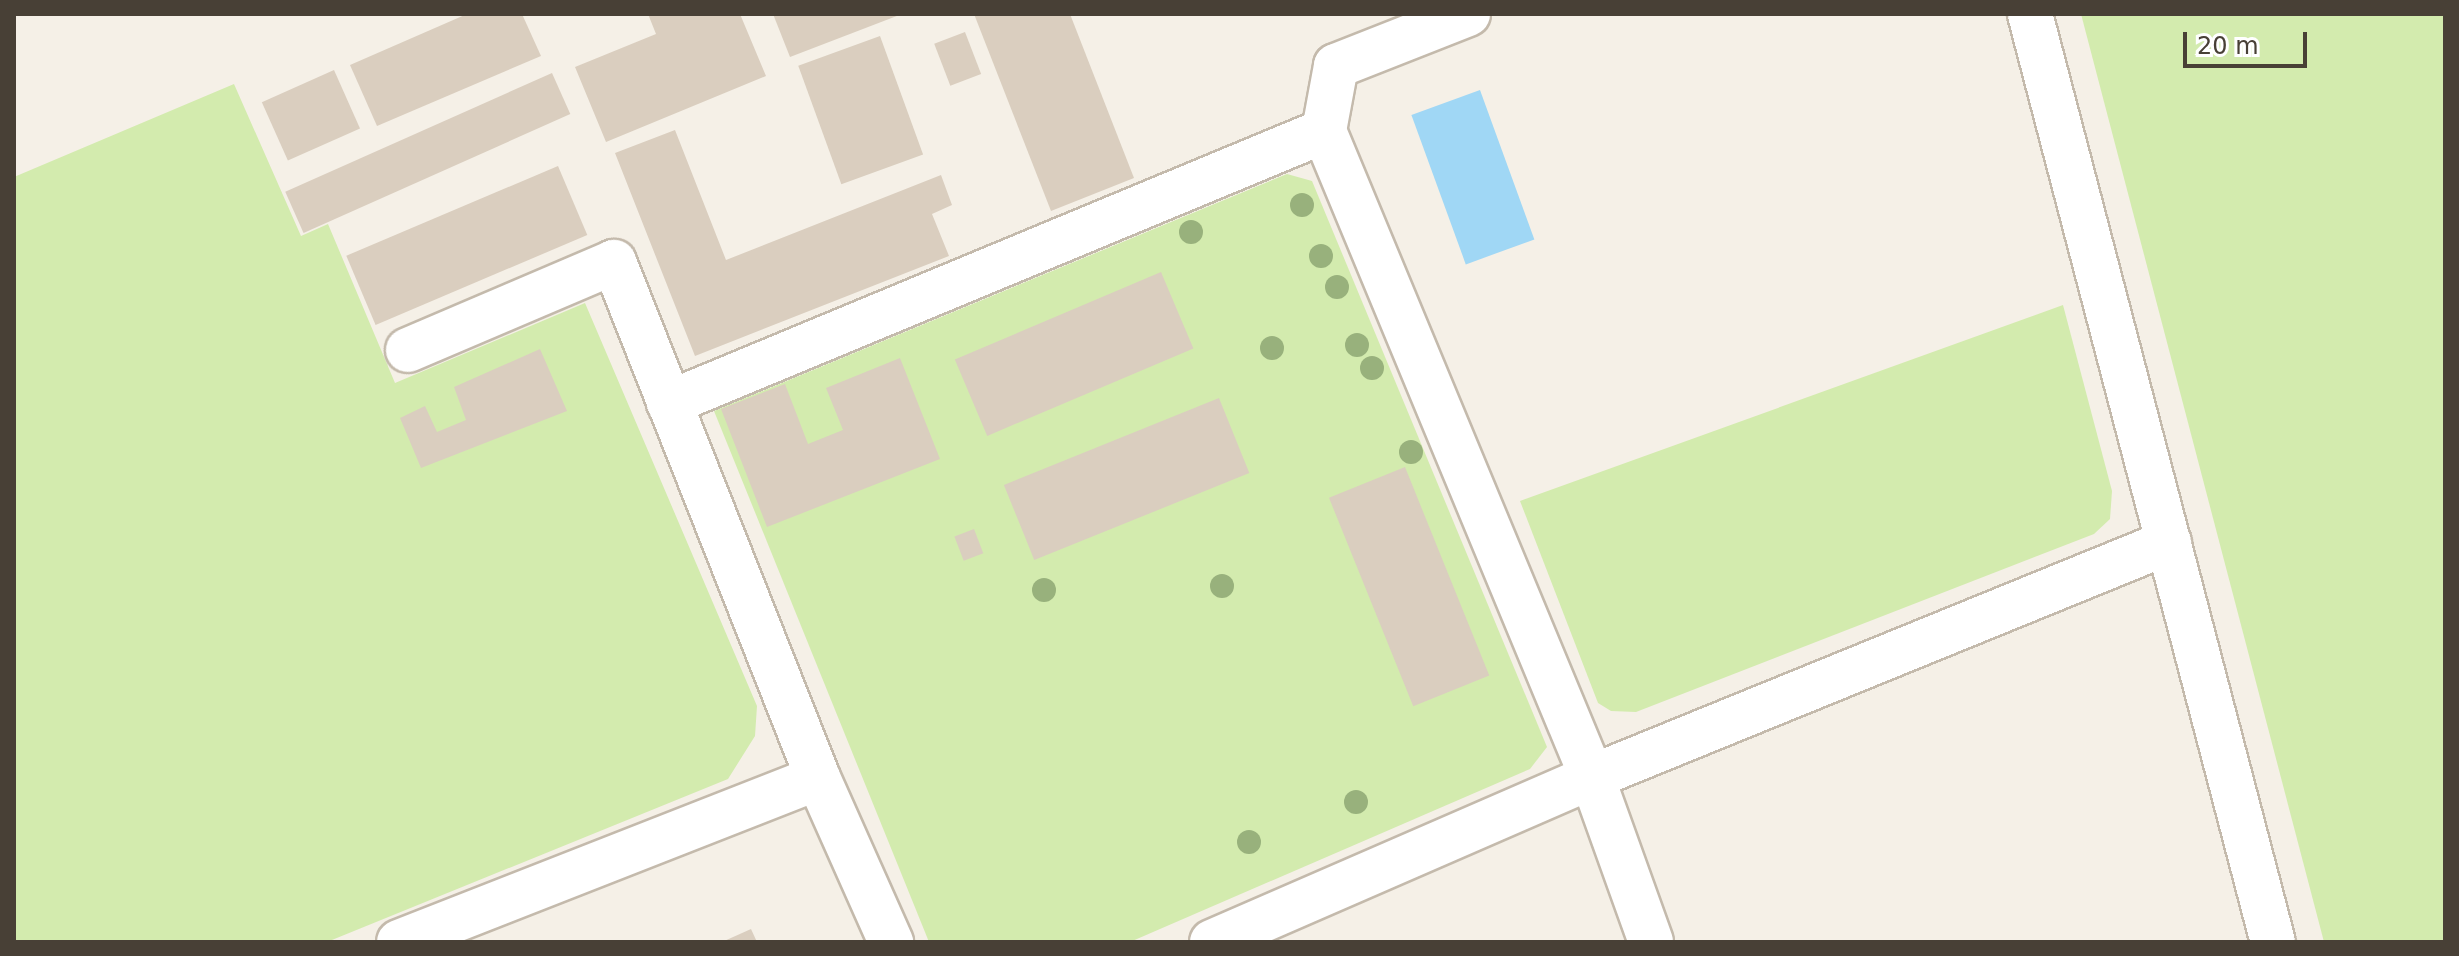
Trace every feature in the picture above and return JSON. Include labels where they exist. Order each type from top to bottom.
[{"type":"lane","points":[[1468,14],[1336,66],[1324,131],[1592,777],[1651,942]]},
{"type":"lane","points":[[2030,14],[2273,942]]},
{"type":"lane","points":[[669,403],[1324,131]]},
{"type":"lane","points":[[408,350],[614,262],[818,778],[891,942]]},
{"type":"lane","points":[[1212,942],[1592,777],[2169,542]]},
{"type":"lane","points":[[399,942],[818,778]]},
{"type":"green space","points":[[2081,14],[2445,14],[2445,942],[2324,942]]},
{"type":"green space","points":[[234,84],[301,236],[328,224],[395,383],[585,303],[757,706],[755,736],[728,779],[327,942],[14,942],[14,177]]},
{"type":"green space","points":[[1287,174],[1312,181],[1547,747],[1530,769],[1130,942],[929,942],[714,411]]},
{"type":"green space","points":[[2063,305],[2112,491],[2110,519],[2094,534],[1636,712],[1611,711],[1598,703],[1520,501]]},
{"type":"water","points":[[1480,90],[1534,239],[1466,264],[1411,115]]},
{"type":"building","points":[[467,14],[522,14],[541,56],[377,126],[350,65]]},
{"type":"building","points":[[648,14],[740,14],[766,76],[606,142],[575,67],[656,34]]},
{"type":"building","points":[[773,14],[902,14],[790,57]]},
{"type":"building","points":[[974,14],[1070,14],[1134,178],[1051,211]]},
{"type":"building","points":[[965,32],[981,74],[950,86],[934,44]]},
{"type":"building","points":[[880,36],[923,154],[841,184],[798,66]]},
{"type":"building","points":[[334,70],[360,128],[288,161],[262,102]]},
{"type":"building","points":[[552,73],[570,114],[304,233],[285,192]]},
{"type":"building","points":[[675,130],[726,260],[941,175],[952,205],[932,214],[949,256],[695,356],[615,153]]},
{"type":"building","points":[[558,166],[587,235],[376,325],[346,256]]},
{"type":"building","points":[[1161,272],[1193,348],[987,436],[955,360]]},
{"type":"building","points":[[540,349],[567,411],[421,468],[400,418],[425,406],[437,432],[466,420],[454,387]]},
{"type":"building","points":[[900,358],[940,459],[767,527],[721,409],[785,384],[808,444],[843,430],[826,388]]},
{"type":"building","points":[[1219,398],[1249,473],[1034,560],[1004,485]]},
{"type":"building","points":[[1405,467],[1489,676],[1413,706],[1329,498]]},
{"type":"building","points":[[974,529],[983,553],[964,561],[954,537]]},
{"type":"building","points":[[751,929],[757,942],[722,942]]}]
